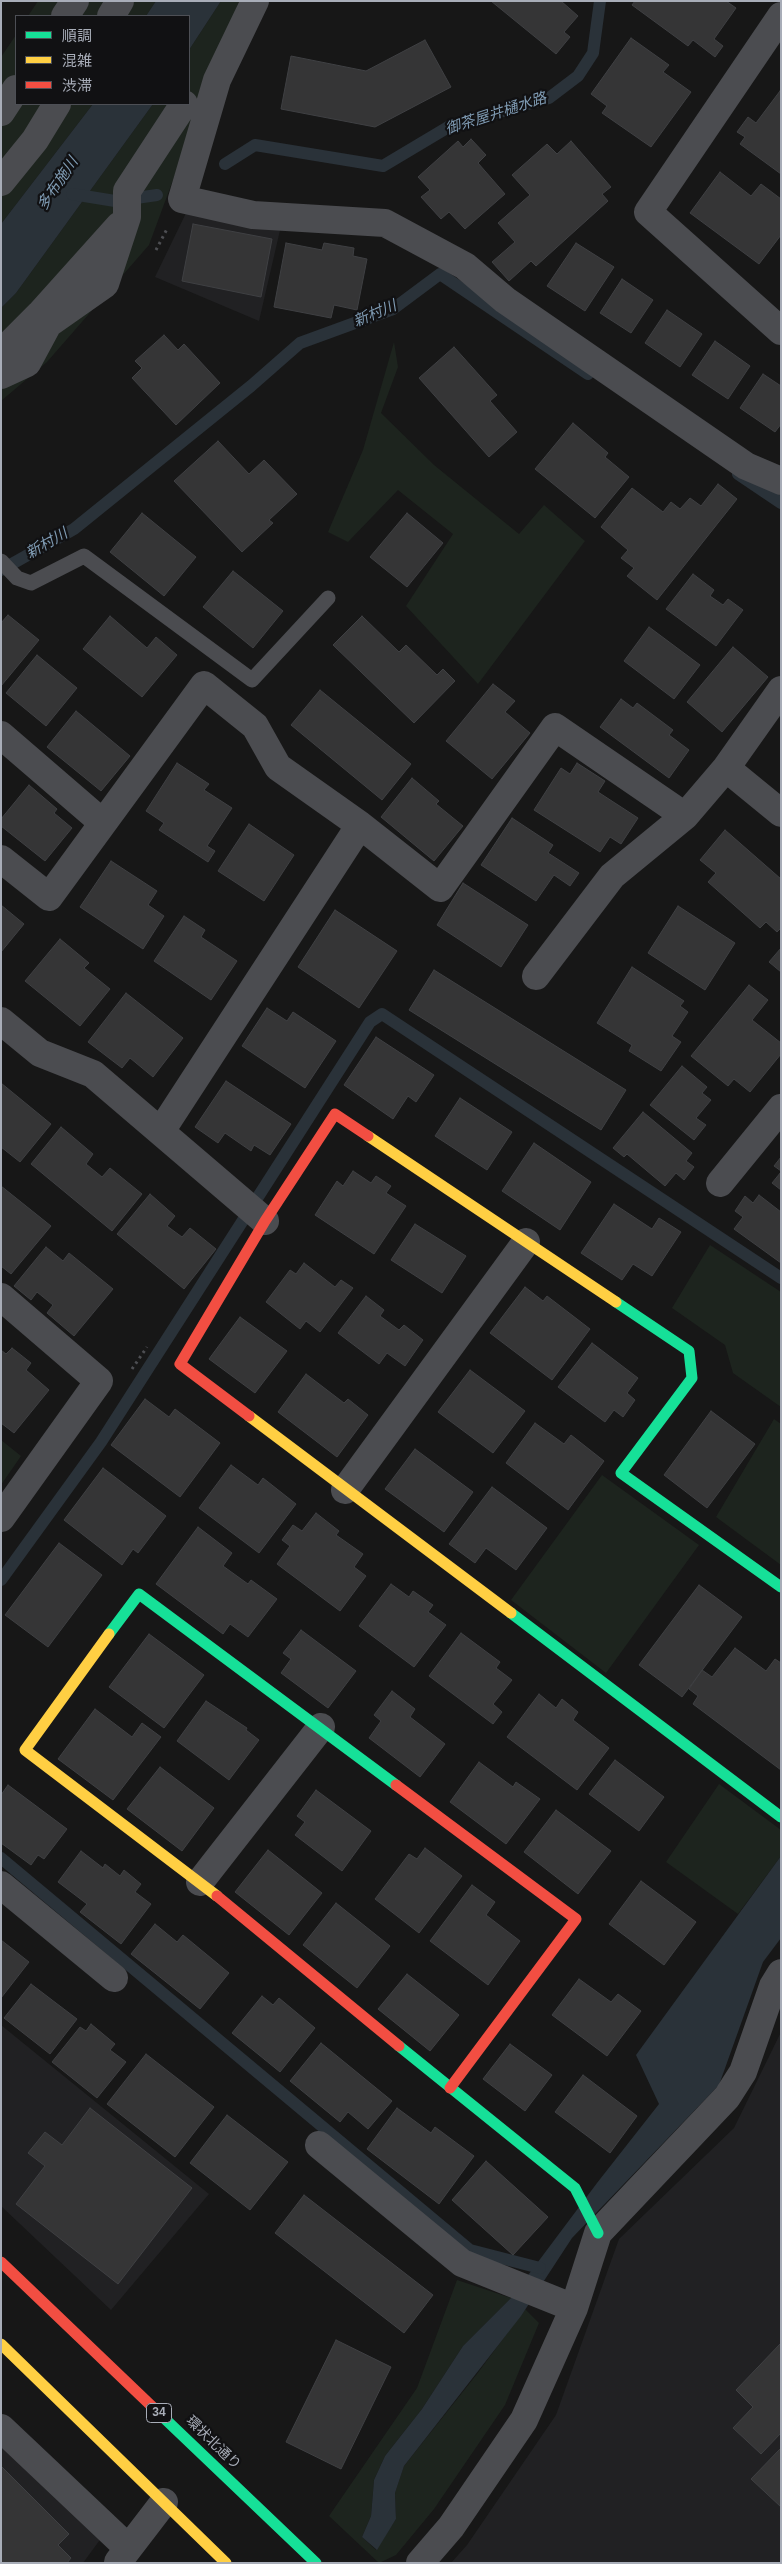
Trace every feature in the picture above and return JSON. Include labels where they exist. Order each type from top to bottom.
[{"type":"main road","points":[[781,1587],[621,1473],[692,1378],[689,1351],[335,1114],[254,1212],[180,1364],[781,1817]]},
{"type":"main road","points":[[450,2088],[576,1919],[321,1727],[140,1594],[25,1750],[200,1882],[450,2088],[576,2188],[596,2228]]},
{"type":"main road","name":"環状北通り","points":[[1,2262],[316,2563]]},
{"type":"main road","points":[[1,2344],[226,2563]]},
{"type":"street","points":[[66,15],[75,1]]},
{"type":"street","points":[[111,15],[120,1]]},
{"type":"street","points":[[255,1],[217,80],[182,199],[253,215],[385,223],[465,266],[505,300],[746,466],[780,479]]},
{"type":"street","points":[[781,16],[648,212],[781,331]]},
{"type":"street","points":[[190,95],[194,89],[217,80]]},
{"type":"street","points":[[1,112],[15,91]]},
{"type":"street","points":[[1,182],[35,140],[56,105]]},
{"type":"street","points":[[1,352],[44,319],[105,284],[127,204],[183,105]]},
{"type":"street","points":[[1,375],[27,363],[44,319]]},
{"type":"street","points":[[1,859],[49,897],[204,685],[255,726],[278,767],[360,825],[440,888],[555,727],[685,816]]},
{"type":"street","points":[[536,976],[612,876],[685,816],[726,768],[781,690]]},
{"type":"street","points":[[1,735],[103,823]]},
{"type":"street","points":[[726,768],[781,813]]},
{"type":"street","points":[[161,1131],[360,825]]},
{"type":"street","points":[[1,1021],[40,1053],[93,1074],[254,1212]]},
{"type":"street","points":[[720,1183],[781,1108]]},
{"type":"street","points":[[345,1490],[526,1242]]},
{"type":"street","points":[[1,1297],[99,1381],[1,1518]]},
{"type":"street","points":[[200,1882],[321,1727]]},
{"type":"street","points":[[1,1885],[114,1978]]},
{"type":"street","points":[[420,2563],[451,2527],[524,2420],[574,2308],[596,2228],[727,2097],[743,2072],[773,1986],[781,1973]]},
{"type":"street","points":[[318,2145],[462,2263],[574,2308]]},
{"type":"street","points":[[1,2428],[122,2555],[164,2502]]},
{"type":"lane","points":[[1,562],[17,578],[31,583],[84,556],[252,680],[328,598]]},
{"type":"path","points":[[99,1381],[122,1383],[149,1344]]},
{"type":"shaded area","points":[[38,1],[156,1],[147,15],[29,15]]},
{"type":"shaded area","points":[[221,1],[239,1],[149,245],[47,362],[1,401],[1,308],[16,293],[152,105],[190,105],[190,48]]},
{"type":"shaded area","points":[[15,36],[15,105],[92,105],[1,224],[1,57]]},
{"type":"shaded area","points":[[187,211],[281,226],[259,321],[155,277]]},
{"type":"shaded area","points":[[394,342],[398,367],[381,413],[434,465],[519,534],[544,505],[585,541],[478,684],[406,606],[453,534],[398,490],[348,542],[328,532],[363,450]]},
{"type":"shaded area","points":[[710,1245],[781,1292],[781,1407],[733,1373],[725,1345],[672,1308]]},
{"type":"shaded area","points":[[774,1419],[781,1424],[781,1565],[716,1517]]},
{"type":"shaded area","points":[[1,1440],[21,1456],[1,1485]]},
{"type":"shaded area","points":[[602,1475],[699,1545],[606,1673],[511,1600]]},
{"type":"shaded area","points":[[719,1784],[781,1830],[781,1856],[738,1914],[666,1862]]},
{"type":"shaded area","points":[[1,2025],[209,2194],[111,2310],[1,2206]]},
{"type":"shaded area","points":[[781,2032],[781,2563],[451,2563],[467,2545],[556,2415],[619,2239],[734,2128]]},
{"type":"shaded area","points":[[457,2280],[511,2298],[463,2346],[422,2409],[385,2456],[374,2480],[371,2516],[362,2537],[376,2550],[396,2519],[395,2493],[404,2466],[477,2374],[525,2309],[539,2323],[505,2405],[434,2509],[396,2555],[379,2563],[329,2516],[417,2388]]},
{"type":"shaded area","points":[[1,2441],[102,2537],[83,2563],[1,2563]]},
{"type":"water","points":[[156,1],[221,1],[190,48],[190,15],[147,15]]},
{"type":"water","name":"多布施川","points":[[92,105],[152,105],[16,293],[1,308],[1,224]]},
{"type":"water","points":[[781,1856],[781,1938],[763,1962],[719,2085],[572,2238],[521,2316],[404,2466],[395,2493],[396,2519],[377,2550],[362,2537],[371,2516],[374,2480],[385,2456],[422,2409],[463,2346],[511,2298],[659,2104],[636,2055]]},
{"type":"building","points":[[491,1],[561,1],[578,16],[564,32],[570,37],[556,54]]},
{"type":"building","points":[[635,1],[726,1],[736,8],[714,39],[723,46],[715,57],[693,40],[688,46],[632,5]]},
{"type":"building","points":[[631,38],[669,65],[663,72],[691,92],[651,147],[602,113],[607,106],[591,94]]},
{"type":"building","points":[[425,40],[451,87],[375,127],[281,109],[291,56],[366,71]]},
{"type":"building","points":[[780,91],[781,174],[740,144],[745,137],[737,132],[748,117],[756,123]]},
{"type":"building","points":[[471,139],[486,155],[478,163],[505,194],[465,229],[449,212],[441,219],[421,197],[430,190],[418,177],[458,141],[463,147]]},
{"type":"building","points":[[571,141],[611,187],[602,194],[608,201],[536,266],[531,261],[509,281],[492,262],[515,242],[498,223],[530,195],[512,175],[547,144],[557,154]]},
{"type":"building","points":[[720,172],[751,196],[761,184],[781,199],[781,235],[759,264],[690,213]]},
{"type":"building","points":[[193,224],[272,239],[261,297],[182,281]]},
{"type":"building","points":[[286,243],[322,250],[324,243],[354,248],[353,256],[367,259],[357,310],[334,305],[331,318],[274,307]]},
{"type":"building","points":[[576,243],[614,267],[585,311],[547,286]]},
{"type":"building","points":[[622,279],[653,300],[631,333],[600,313]]},
{"type":"building","points":[[667,310],[702,334],[680,367],[645,343]]},
{"type":"building","points":[[164,335],[178,350],[184,344],[220,383],[176,425],[132,378],[142,368],[135,361]]},
{"type":"building","points":[[715,341],[750,366],[728,399],[692,375]]},
{"type":"building","points":[[454,347],[497,395],[490,401],[517,432],[489,457],[419,378]]},
{"type":"building","points":[[763,374],[781,386],[781,424],[775,432],[740,408]]},
{"type":"building","points":[[573,423],[608,453],[605,457],[629,477],[595,518],[535,469]]},
{"type":"building","points":[[218,441],[249,474],[264,460],[297,494],[269,520],[273,523],[242,552],[174,481]]},
{"type":"building","points":[[718,484],[737,499],[657,600],[627,576],[634,568],[621,558],[628,550],[601,527],[632,488],[663,512],[671,502],[680,509],[690,498],[701,506]]},
{"type":"building","points":[[142,513],[196,557],[164,596],[110,552]]},
{"type":"building","points":[[407,513],[443,543],[407,587],[370,557]]},
{"type":"building","points":[[233,571],[283,611],[253,648],[203,607]]},
{"type":"building","points":[[693,574],[714,590],[710,596],[723,605],[728,599],[743,610],[716,646],[666,609]]},
{"type":"building","points":[[8,615],[39,640],[1,686],[1,623]]},
{"type":"building","points":[[110,616],[147,648],[156,637],[177,655],[142,697],[83,649]]},
{"type":"building","points":[[362,616],[399,652],[406,645],[437,675],[443,669],[455,681],[414,723],[333,645]]},
{"type":"building","points":[[649,627],[700,665],[674,699],[624,661]]},
{"type":"building","points":[[733,647],[768,677],[722,732],[687,702]]},
{"type":"building","points":[[37,655],[77,688],[46,726],[6,693]]},
{"type":"building","points":[[493,684],[515,701],[505,712],[530,733],[492,779],[446,741]]},
{"type":"building","points":[[320,690],[411,764],[382,800],[291,725]]},
{"type":"building","points":[[621,699],[633,708],[637,703],[673,730],[669,735],[689,750],[669,778],[600,727]]},
{"type":"building","points":[[76,711],[130,756],[101,791],[47,747]]},
{"type":"building","points":[[177,763],[209,784],[204,790],[232,808],[207,846],[215,851],[208,862],[159,830],[164,823],[146,811]]},
{"type":"building","points":[[577,763],[605,781],[598,792],[638,818],[621,844],[610,837],[600,852],[534,810],[561,768],[570,774]]},
{"type":"building","points":[[412,778],[439,801],[436,804],[463,826],[434,861],[381,817]]},
{"type":"building","points":[[29,785],[57,809],[54,813],[72,828],[45,861],[1,826],[1,819]]},
{"type":"building","points":[[512,818],[553,845],[548,853],[579,873],[570,886],[554,875],[536,901],[481,865]]},
{"type":"building","points":[[249,824],[294,855],[264,901],[218,871]]},
{"type":"building","points":[[725,830],[781,879],[781,928],[777,932],[766,922],[760,928],[708,882],[716,873],[700,860]]},
{"type":"building","points":[[111,861],[157,891],[148,905],[164,916],[143,949],[80,907]]},
{"type":"building","points":[[463,883],[528,925],[501,967],[437,925]]},
{"type":"building","points":[[1,905],[24,924],[1,952]]},
{"type":"building","points":[[678,906],[735,943],[705,990],[648,953]]},
{"type":"building","points":[[335,910],[397,951],[359,1008],[298,967]]},
{"type":"building","points":[[184,916],[205,930],[201,937],[237,961],[211,1000],[154,961]]},
{"type":"building","points":[[60,939],[89,963],[84,968],[110,989],[80,1026],[25,981]]},
{"type":"building","points":[[781,948],[781,972],[769,962]]},
{"type":"building","points":[[632,967],[684,1001],[680,1006],[688,1012],[672,1036],[681,1042],[661,1071],[629,1051],[632,1045],[597,1023]]},
{"type":"building","points":[[434,970],[626,1090],[601,1130],[409,1010]]},
{"type":"building","points":[[749,985],[768,1000],[752,1020],[781,1043],[781,1054],[750,1092],[734,1079],[728,1086],[691,1056]]},
{"type":"building","points":[[126,993],[183,1038],[153,1077],[130,1058],[122,1068],[88,1042]]},
{"type":"building","points":[[267,1008],[287,1021],[293,1012],[336,1041],[305,1088],[242,1046]]},
{"type":"building","points":[[376,1037],[434,1075],[416,1102],[408,1096],[393,1119],[344,1085]]},
{"type":"building","points":[[682,1066],[707,1087],[702,1093],[711,1100],[696,1118],[706,1125],[694,1140],[650,1105]]},
{"type":"building","points":[[226,1081],[291,1124],[270,1155],[254,1145],[251,1151],[225,1133],[218,1143],[195,1127]]},
{"type":"building","points":[[1,1083],[51,1124],[20,1162],[1,1147]]},
{"type":"building","points":[[460,1098],[512,1132],[487,1170],[435,1136]]},
{"type":"building","points":[[643,1112],[692,1153],[686,1161],[694,1167],[684,1180],[676,1173],[665,1186],[627,1154],[624,1157],[613,1148]]},
{"type":"building","points":[[61,1127],[93,1154],[86,1164],[102,1177],[110,1168],[142,1194],[112,1231],[31,1164]]},
{"type":"building","points":[[534,1143],[591,1182],[560,1230],[502,1191]]},
{"type":"building","points":[[781,1157],[781,1171],[774,1166]]},
{"type":"building","points":[[353,1171],[371,1183],[376,1176],[391,1186],[386,1193],[406,1206],[374,1254],[315,1215],[337,1181],[343,1186]]},
{"type":"building","points":[[781,1172],[781,1190],[772,1183]]},
{"type":"building","points":[[1,1186],[51,1226],[11,1274],[1,1266]]},
{"type":"building","points":[[150,1194],[175,1216],[167,1226],[182,1237],[190,1228],[216,1249],[184,1289],[117,1234]]},
{"type":"building","points":[[759,1195],[781,1212],[781,1263],[734,1229],[743,1217],[735,1211],[745,1196],[753,1203]]},
{"type":"building","points":[[614,1204],[652,1229],[659,1218],[681,1232],[652,1276],[633,1264],[622,1280],[581,1253]]},
{"type":"building","points":[[415,1224],[466,1256],[442,1293],[391,1260]]},
{"type":"building","points":[[46,1247],[63,1261],[69,1253],[113,1289],[74,1336],[47,1313],[53,1305],[37,1292],[31,1300],[14,1286]]},
{"type":"building","points":[[304,1263],[335,1287],[341,1280],[353,1288],[320,1332],[306,1321],[300,1329],[266,1302],[290,1270],[296,1274]]},
{"type":"building","points":[[525,1287],[543,1301],[547,1296],[590,1329],[552,1380],[490,1333]]},
{"type":"building","points":[[366,1296],[384,1310],[380,1316],[399,1330],[404,1325],[423,1340],[405,1366],[387,1353],[379,1364],[338,1333]]},
{"type":"building","points":[[240,1317],[287,1351],[255,1393],[209,1359]]},
{"type":"building","points":[[592,1343],[638,1378],[627,1393],[635,1400],[623,1417],[614,1410],[605,1422],[558,1387]]},
{"type":"building","points":[[12,1348],[31,1363],[26,1370],[49,1390],[14,1433],[1,1423],[1,1350],[6,1354]]},
{"type":"building","points":[[470,1370],[525,1411],[493,1453],[438,1412]]},
{"type":"building","points":[[306,1374],[344,1403],[348,1399],[368,1415],[337,1457],[278,1412]]},
{"type":"building","points":[[145,1399],[169,1417],[175,1409],[220,1443],[180,1497],[111,1445]]},
{"type":"building","points":[[711,1411],[755,1444],[707,1508],[664,1475]]},
{"type":"building","points":[[535,1423],[564,1444],[571,1435],[604,1461],[568,1510],[506,1463]]},
{"type":"building","points":[[415,1449],[473,1492],[444,1532],[385,1489]]},
{"type":"building","points":[[231,1465],[258,1485],[263,1478],[296,1504],[259,1553],[199,1508]]},
{"type":"building","points":[[103,1468],[166,1516],[138,1553],[133,1549],[122,1565],[64,1520]]},
{"type":"building","points":[[492,1487],[547,1528],[516,1570],[486,1548],[475,1563],[449,1544]]},
{"type":"building","points":[[316,1513],[339,1531],[336,1535],[363,1554],[354,1567],[366,1576],[340,1611],[277,1564],[290,1546],[282,1540],[293,1525],[302,1531]]},
{"type":"building","points":[[198,1527],[232,1553],[223,1566],[248,1584],[251,1580],[277,1599],[248,1637],[230,1624],[223,1634],[156,1584]]},
{"type":"building","points":[[59,1543],[102,1575],[48,1647],[5,1615]]},
{"type":"building","points":[[391,1584],[409,1597],[413,1591],[433,1605],[428,1612],[446,1625],[414,1667],[359,1626]]},
{"type":"building","points":[[699,1585],[742,1617],[682,1697],[639,1665]]},
{"type":"building","points":[[301,1630],[356,1671],[328,1708],[281,1673],[291,1659],[283,1653]]},
{"type":"building","points":[[461,1633],[500,1662],[496,1668],[512,1680],[493,1704],[502,1712],[493,1724],[429,1676]]},
{"type":"building","points":[[149,1634],[204,1675],[164,1728],[109,1687]]},
{"type":"building","points":[[735,1648],[766,1671],[775,1659],[781,1663],[781,1770],[693,1704],[698,1696],[689,1689],[702,1670],[712,1677]]},
{"type":"building","points":[[392,1691],[415,1709],[410,1717],[445,1744],[420,1777],[369,1738],[381,1721],[374,1715]]},
{"type":"building","points":[[539,1694],[556,1708],[562,1699],[578,1712],[573,1720],[609,1748],[577,1790],[507,1737]]},
{"type":"building","points":[[206,1701],[247,1728],[246,1730],[259,1740],[229,1780],[177,1741]]},
{"type":"building","points":[[95,1709],[132,1737],[142,1723],[161,1737],[113,1800],[58,1759]]},
{"type":"building","points":[[615,1760],[664,1797],[639,1831],[589,1794]]},
{"type":"building","points":[[479,1762],[513,1787],[516,1782],[540,1799],[506,1844],[450,1802]]},
{"type":"building","points":[[160,1767],[214,1808],[182,1851],[127,1809]]},
{"type":"building","points":[[8,1785],[67,1829],[44,1859],[38,1855],[31,1865],[1,1843],[1,1795]]},
{"type":"building","points":[[316,1790],[371,1831],[342,1871],[295,1835],[305,1822],[297,1816]]},
{"type":"building","points":[[556,1810],[611,1851],[578,1894],[524,1852]]},
{"type":"building","points":[[425,1848],[462,1876],[419,1933],[375,1899],[409,1854],[417,1859]]},
{"type":"building","points":[[268,1850],[322,1893],[289,1935],[235,1892]]},
{"type":"building","points":[[81,1851],[103,1868],[105,1864],[120,1876],[124,1870],[141,1884],[135,1892],[151,1904],[121,1944],[80,1912],[87,1904],[58,1882]]},
{"type":"building","points":[[641,1881],[696,1922],[664,1965],[609,1924]]},
{"type":"building","points":[[472,1885],[495,1902],[486,1915],[520,1941],[488,1985],[430,1941]]},
{"type":"building","points":[[336,1903],[390,1946],[357,1988],[303,1945]]},
{"type":"building","points":[[155,1924],[177,1942],[183,1935],[229,1973],[200,2009],[131,1954]]},
{"type":"building","points":[[1,1940],[29,1962],[1,1998]]},
{"type":"building","points":[[407,1974],[459,2015],[430,2051],[378,2009]]},
{"type":"building","points":[[579,1979],[611,2002],[618,1994],[641,2011],[607,2056],[552,2015]]},
{"type":"building","points":[[31,1984],[77,2019],[50,2054],[4,2018]]},
{"type":"building","points":[[262,1996],[273,2005],[279,1998],[315,2028],[280,2072],[232,2033]]},
{"type":"building","points":[[91,2024],[115,2044],[110,2050],[126,2062],[97,2098],[52,2062],[80,2027],[86,2031]]},
{"type":"building","points":[[321,2043],[392,2101],[368,2129],[348,2112],[340,2122],[290,2081]]},
{"type":"building","points":[[510,2044],[552,2075],[525,2111],[483,2079]]},
{"type":"building","points":[[146,2054],[214,2107],[175,2157],[107,2104]]},
{"type":"building","points":[[583,2075],[637,2116],[610,2153],[555,2112]]},
{"type":"building","points":[[90,2108],[192,2188],[118,2284],[16,2204],[45,2166],[28,2153],[45,2132],[62,2145]]},
{"type":"building","points":[[397,2108],[431,2133],[435,2127],[474,2156],[439,2204],[367,2149]]},
{"type":"building","points":[[227,2115],[288,2162],[250,2210],[190,2163]]},
{"type":"building","points":[[486,2161],[548,2217],[513,2255],[452,2200]]},
{"type":"building","points":[[304,2195],[433,2295],[404,2333],[275,2233]]},
{"type":"building","points":[[336,2340],[391,2367],[341,2469],[286,2442]]},
{"type":"building","points":[[781,2343],[781,2433],[761,2454],[733,2428],[753,2407],[736,2390]]},
{"type":"building","points":[[781,2448],[781,2507],[751,2479]]},
{"type":"building","points":[[1,2466],[69,2534],[58,2545],[71,2558],[67,2563],[1,2563]]},
{"type":"waterway","name":"御茶屋井樋水路","points":[[225,164],[255,145],[383,166],[450,126],[549,98],[578,76],[593,53],[600,1]]},
{"type":"waterway","points":[[72,194],[115,201],[157,195]]},
{"type":"waterway","name":"新村川","points":[[1,570],[74,529],[251,386],[300,343],[393,309],[440,274],[588,374]]},
{"type":"waterway","name":"新村川","points":[[738,474],[781,503]]},
{"type":"waterway","points":[[1,1580],[101,1442],[370,1022],[382,1014],[781,1278]]},
{"type":"waterway","points":[[1,1858],[470,2250],[540,2268]]},
{"type":"traffic: fast","points":[[616,1302],[689,1351],[692,1378],[621,1473],[781,1587]]},
{"type":"traffic: fast","points":[[109,1634],[139,1594],[396,1785]]},
{"type":"traffic: fast","points":[[511,1613],[781,1817]]},
{"type":"traffic: fast","points":[[399,2046],[575,2188],[598,2233]]},
{"type":"traffic: fast","points":[[163,2417],[316,2563]]},
{"type":"traffic: slow","points":[[368,1136],[616,1302]]},
{"type":"traffic: slow","points":[[249,1416],[511,1613]]},
{"type":"traffic: slow","points":[[109,1634],[25,1750],[217,1896]]},
{"type":"traffic: slow","points":[[1,2344],[226,2563]]},
{"type":"traffic: jam","points":[[249,1416],[180,1364],[265,1221],[335,1114],[368,1136]]},
{"type":"traffic: jam","points":[[396,1785],[576,1919],[450,2088]]},
{"type":"traffic: jam","points":[[217,1896],[399,2046]]},
{"type":"traffic: jam","points":[[1,2262],[163,2417]]}]
